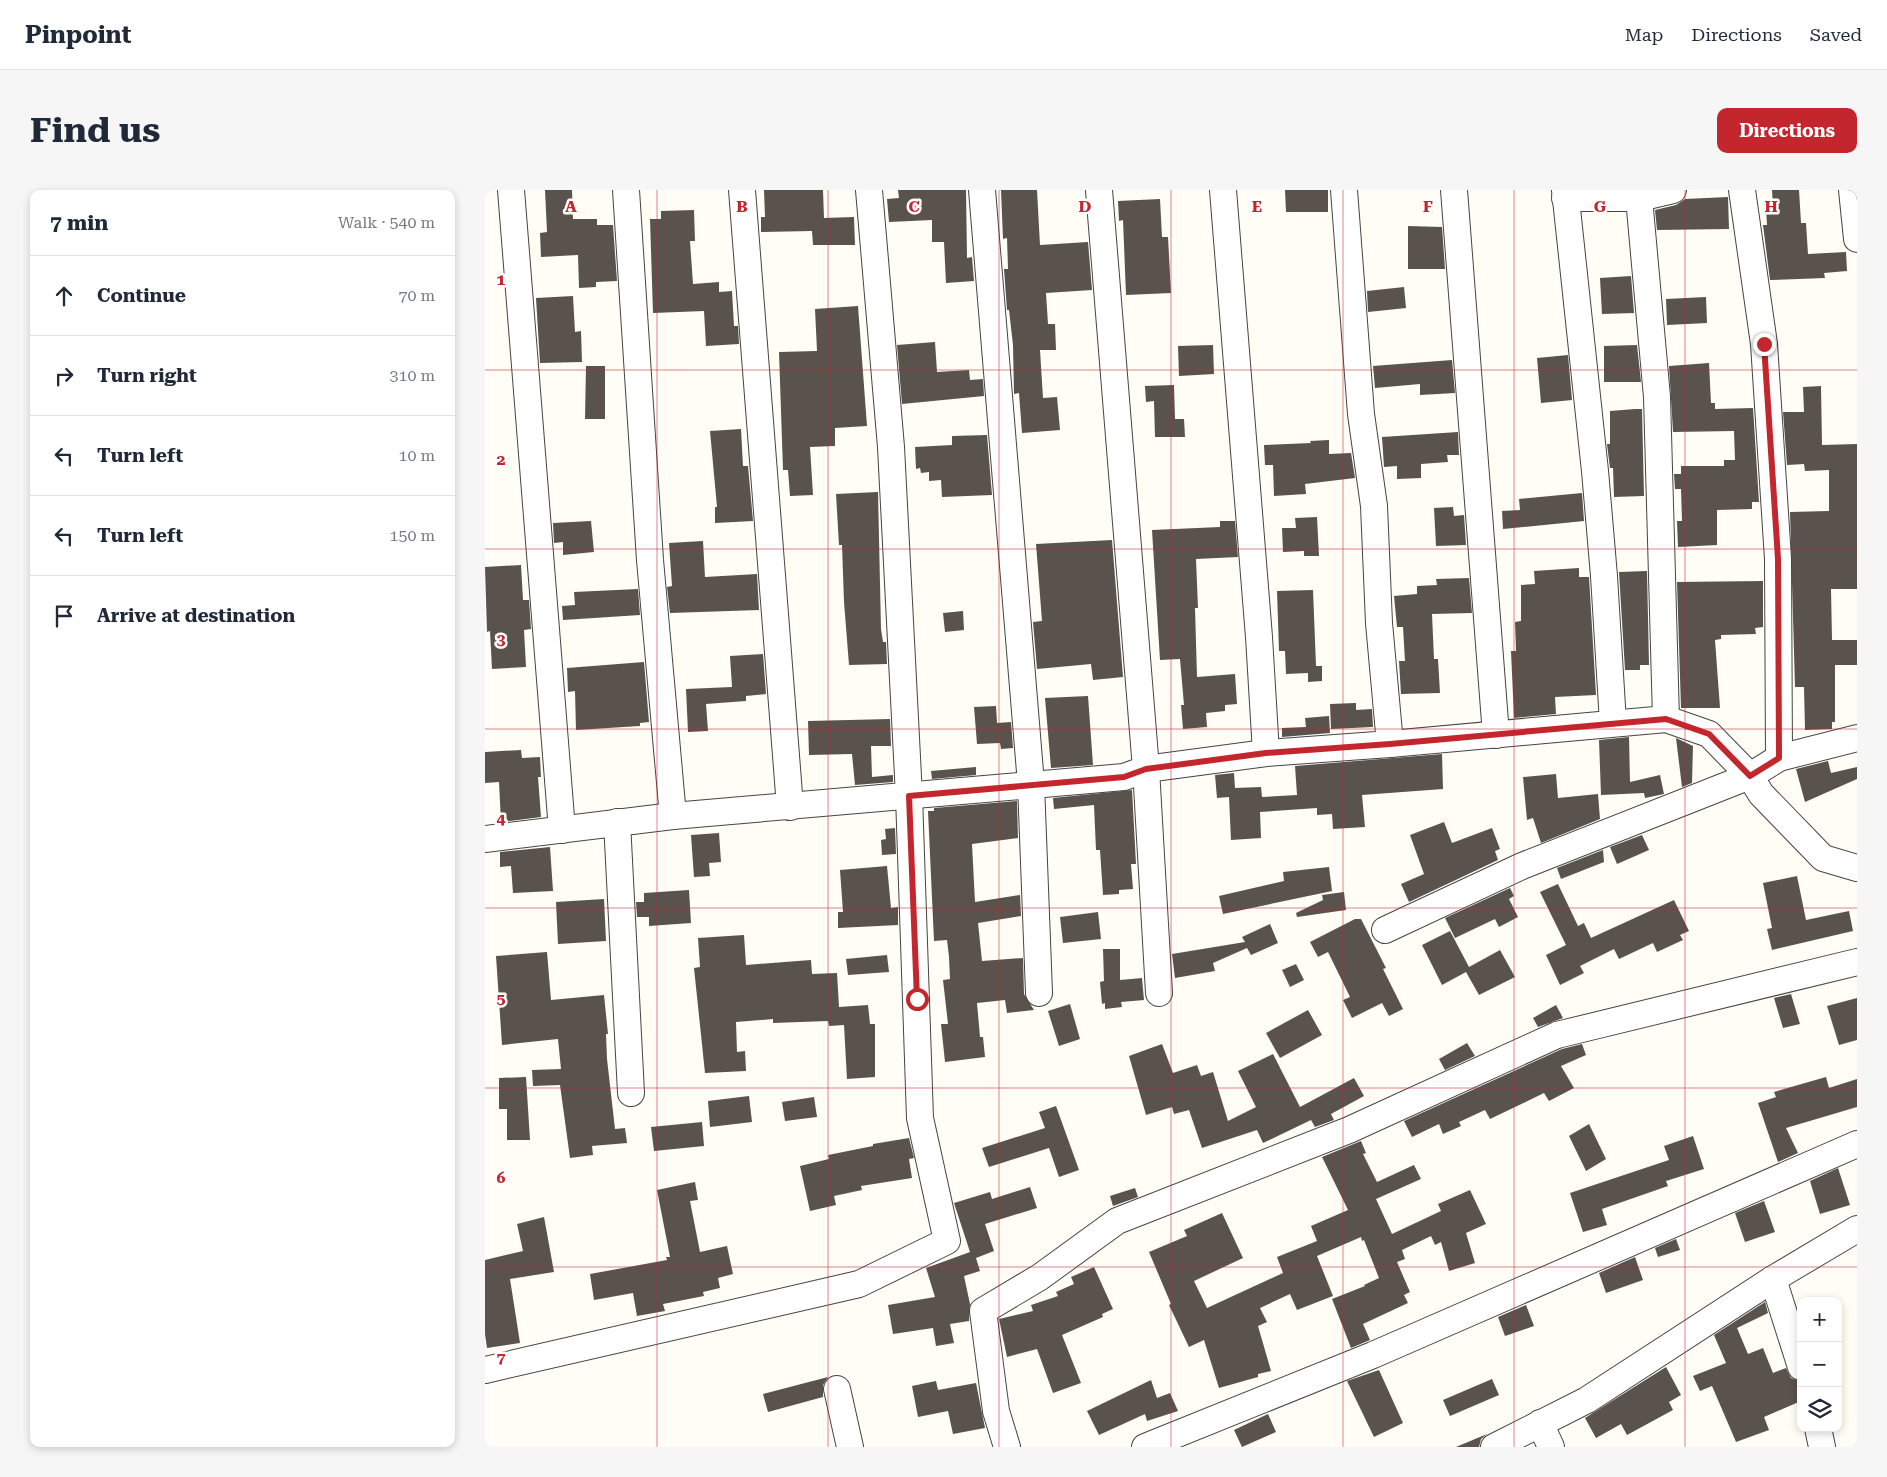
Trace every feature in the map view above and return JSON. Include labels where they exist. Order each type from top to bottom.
[{"type":"street","points":[[511,190],[562,830]]},
{"type":"street","points":[[626,190],[650,560],[673,816]]},
{"type":"street","points":[[743,190],[790,806]]},
{"type":"street","points":[[485,1370],[859,1284],[947,1241],[920,1118],[909,796],[891,447],[869,190]]},
{"type":"street","points":[[982,190],[1031,784],[1039,993]]},
{"type":"street","points":[[1099,190],[1146,769],[1159,993]]},
{"type":"street","points":[[1223,190],[1259,627],[1266,753]]},
{"type":"street","points":[[1344,190],[1361,414],[1374,506],[1379,623],[1390,744]]},
{"type":"street","points":[[1454,190],[1496,735]]},
{"type":"street","points":[[1613,723],[1595,471],[1565,194],[1639,198],[1673,190]]},
{"type":"street","points":[[1742,190],[1764,344],[1777,550],[1779,758]]},
{"type":"street","points":[[1853,190],[1857,239]]},
{"type":"street","points":[[1639,198],[1657,397],[1666,719]]},
{"type":"street","points":[[485,839],[673,816],[1124,777],[1146,769],[1266,753],[1496,735],[1666,719],[1709,734],[1750,776],[1761,794],[1823,858],[1857,868]]},
{"type":"street","points":[[1385,930],[1522,866],[1750,776],[1779,758],[1857,738]]},
{"type":"street","points":[[617,822],[631,1093]]},
{"type":"street","points":[[1007,1447],[996,1412],[983,1312],[1040,1277],[1117,1221],[1349,1130],[1557,1035],[1857,962]]},
{"type":"street","points":[[1145,1447],[1373,1355],[1857,1144]]},
{"type":"street","points":[[1494,1447],[1587,1400],[1773,1279],[1857,1229]]},
{"type":"street","points":[[1773,1279],[1797,1354]]},
{"type":"street","points":[[837,1389],[850,1447]]},
{"type":"street","points":[[1540,1423],[1551,1447]]},
{"type":"street","points":[[1818,1432],[1822,1447]]},
{"type":"building","points":[[545,190],[572,190],[573,219],[597,219],[597,225],[613,225],[617,281],[596,282],[596,287],[579,288],[578,255],[541,257],[540,233],[547,232]]},
{"type":"building","points":[[764,190],[823,190],[824,218],[854,217],[855,245],[813,245],[812,231],[761,232],[761,217],[765,217]]},
{"type":"building","points":[[898,190],[966,190],[967,258],[972,257],[974,281],[946,283],[944,242],[932,242],[932,220],[889,222],[887,199],[899,198]]},
{"type":"building","points":[[1001,190],[1037,190],[1040,245],[1088,242],[1092,290],[1046,293],[1048,324],[1055,324],[1056,350],[1040,350],[1043,398],[1057,397],[1060,430],[1022,433],[1019,393],[1014,394],[1013,345],[1009,310],[1007,310],[1004,269],[1008,269],[1007,238],[1003,239]]},
{"type":"building","points":[[1285,190],[1328,190],[1328,212],[1286,212]]},
{"type":"building","points":[[1772,190],[1799,190],[1801,223],[1806,223],[1808,254],[1846,252],[1847,271],[1824,273],[1825,278],[1770,280],[1763,225],[1767,225],[1766,208],[1773,207]]},
{"type":"building","points":[[1728,197],[1729,229],[1657,230],[1655,210],[1676,205],[1685,199]]},
{"type":"building","points":[[1160,199],[1162,237],[1168,237],[1171,293],[1126,295],[1123,220],[1119,221],[1118,201]]},
{"type":"building","points":[[694,210],[695,241],[690,241],[693,284],[719,282],[719,292],[732,291],[734,326],[738,326],[739,344],[706,346],[704,311],[653,313],[650,219],[661,219],[661,211]]},
{"type":"building","points":[[1408,226],[1442,227],[1445,269],[1408,269]]},
{"type":"building","points":[[1631,276],[1634,313],[1602,314],[1600,278]]},
{"type":"building","points":[[1404,287],[1406,308],[1368,312],[1367,291]]},
{"type":"building","points":[[573,296],[575,332],[581,331],[582,362],[540,363],[536,298]]},
{"type":"building","points":[[1706,297],[1707,323],[1667,325],[1666,299]]},
{"type":"building","points":[[858,306],[867,426],[835,428],[835,446],[810,447],[813,495],[790,496],[788,470],[783,470],[779,352],[817,351],[815,309]]},
{"type":"building","points":[[935,342],[937,372],[969,370],[970,380],[983,379],[984,396],[902,404],[897,345]]},
{"type":"building","points":[[1213,345],[1214,374],[1179,376],[1178,346]]},
{"type":"building","points":[[1637,345],[1641,382],[1604,382],[1604,346]]},
{"type":"building","points":[[1568,355],[1572,400],[1541,403],[1537,358]]},
{"type":"building","points":[[1452,360],[1455,393],[1420,395],[1420,384],[1375,388],[1373,366]]},
{"type":"building","points":[[1709,363],[1711,403],[1715,403],[1715,409],[1753,408],[1759,502],[1752,502],[1752,509],[1717,510],[1717,545],[1678,547],[1677,521],[1682,521],[1681,489],[1675,489],[1674,474],[1681,474],[1681,466],[1724,466],[1724,460],[1735,460],[1734,431],[1673,432],[1669,366]]},
{"type":"building","points":[[586,366],[605,366],[605,419],[585,419]]},
{"type":"building","points":[[1174,385],[1175,419],[1184,419],[1185,437],[1155,437],[1154,401],[1146,402],[1145,386]]},
{"type":"building","points":[[1821,386],[1822,445],[1857,444],[1857,589],[1831,589],[1832,640],[1857,640],[1857,665],[1835,665],[1835,722],[1832,722],[1832,729],[1805,730],[1804,687],[1795,687],[1790,512],[1829,511],[1829,470],[1805,471],[1804,464],[1787,465],[1783,412],[1804,412],[1803,387]]},
{"type":"building","points":[[1642,409],[1644,496],[1614,497],[1613,468],[1610,468],[1607,444],[1610,444],[1610,411]]},
{"type":"building","points":[[741,429],[743,466],[748,466],[753,521],[715,523],[715,507],[717,507],[710,431]]},
{"type":"building","points":[[1458,432],[1459,455],[1447,455],[1448,462],[1421,464],[1421,478],[1397,479],[1397,466],[1384,467],[1382,437]]},
{"type":"building","points":[[987,435],[992,495],[942,497],[941,480],[929,481],[929,472],[921,473],[920,468],[916,469],[915,447],[952,445],[952,436]]},
{"type":"building","points":[[1329,440],[1329,454],[1351,453],[1355,478],[1305,484],[1306,494],[1274,496],[1273,465],[1265,465],[1264,445],[1311,443],[1310,441]]},
{"type":"building","points":[[878,492],[881,629],[883,642],[886,642],[887,664],[849,665],[842,545],[839,545],[836,494]]},
{"type":"building","points":[[1582,493],[1584,521],[1503,529],[1502,511],[1520,510],[1519,499]]},
{"type":"building","points":[[1453,507],[1454,516],[1464,515],[1466,545],[1436,546],[1434,508]]},
{"type":"building","points":[[1317,517],[1319,556],[1304,556],[1304,551],[1283,552],[1282,528],[1296,528],[1295,518]]},
{"type":"building","points":[[591,521],[594,552],[563,555],[563,542],[554,543],[553,523]]},
{"type":"building","points":[[1220,521],[1235,521],[1238,557],[1196,559],[1198,608],[1195,608],[1197,677],[1235,674],[1237,704],[1225,705],[1225,711],[1206,713],[1207,727],[1183,729],[1181,705],[1184,705],[1180,659],[1160,660],[1152,530],[1220,527]]},
{"type":"building","points":[[1112,540],[1123,677],[1093,680],[1091,664],[1037,669],[1033,622],[1042,621],[1036,544]]},
{"type":"building","points":[[703,541],[705,577],[757,574],[759,610],[670,613],[667,587],[672,586],[669,543]]},
{"type":"building","points":[[521,565],[523,600],[529,600],[531,629],[524,630],[526,667],[492,669],[490,631],[487,632],[485,567]]},
{"type":"building","points":[[1579,568],[1579,577],[1589,577],[1596,695],[1555,697],[1556,714],[1514,718],[1511,651],[1516,651],[1515,622],[1521,621],[1521,585],[1535,584],[1534,571]]},
{"type":"building","points":[[1647,571],[1649,665],[1640,665],[1640,670],[1625,670],[1619,572]]},
{"type":"building","points":[[1469,578],[1472,613],[1432,614],[1434,659],[1438,659],[1440,693],[1401,694],[1399,661],[1405,661],[1403,627],[1397,627],[1394,596],[1417,594],[1417,586],[1437,585],[1436,579]]},
{"type":"building","points":[[1763,581],[1763,627],[1755,628],[1756,634],[1721,635],[1721,639],[1715,640],[1720,708],[1681,708],[1677,582]]},
{"type":"building","points":[[638,589],[640,615],[563,620],[562,606],[575,605],[574,592]]},
{"type":"building","points":[[1313,590],[1316,666],[1322,666],[1322,681],[1308,682],[1308,673],[1286,674],[1285,651],[1279,651],[1277,591]]},
{"type":"building","points":[[963,611],[964,630],[945,632],[943,613]]},
{"type":"building","points":[[763,654],[766,694],[746,696],[746,701],[706,704],[708,731],[688,732],[686,689],[732,687],[730,656]]},
{"type":"building","points":[[644,662],[649,722],[640,723],[640,726],[576,730],[575,691],[568,692],[567,668]]},
{"type":"building","points":[[1088,696],[1093,765],[1051,768],[1045,698]]},
{"type":"building","points":[[1356,703],[1356,710],[1372,709],[1373,727],[1331,729],[1330,704]]},
{"type":"building","points":[[996,706],[997,723],[1011,722],[1013,748],[1001,749],[1000,743],[977,744],[974,707]]},
{"type":"building","points":[[1329,716],[1330,733],[1282,737],[1282,728],[1306,727],[1305,718]]},
{"type":"building","points":[[890,719],[891,746],[871,746],[872,777],[893,775],[893,782],[855,785],[852,754],[809,755],[808,721]]},
{"type":"building","points":[[1629,737],[1630,782],[1660,775],[1664,794],[1645,798],[1644,793],[1601,795],[1599,740]]},
{"type":"building","points":[[1676,738],[1693,746],[1692,783],[1682,787]]},
{"type":"building","points":[[521,750],[522,758],[540,757],[541,777],[538,777],[541,817],[501,822],[499,782],[485,783],[485,752]]},
{"type":"building","points":[[1442,754],[1443,789],[1362,795],[1365,827],[1333,829],[1332,814],[1317,815],[1317,808],[1260,812],[1261,838],[1231,840],[1229,797],[1217,798],[1215,775],[1234,773],[1235,788],[1261,787],[1262,797],[1297,795],[1295,766]]},
{"type":"building","points":[[1828,761],[1831,773],[1857,767],[1857,779],[1805,802],[1796,769]]},
{"type":"building","points":[[976,767],[976,775],[932,779],[931,771]]},
{"type":"building","points":[[1556,774],[1558,798],[1598,794],[1600,819],[1541,843],[1533,818],[1527,820],[1523,777]]},
{"type":"building","points":[[1132,790],[1136,864],[1131,864],[1133,889],[1119,890],[1119,894],[1103,895],[1100,850],[1096,850],[1094,805],[1054,809],[1053,798]]},
{"type":"building","points":[[1017,801],[1018,838],[972,844],[975,902],[1020,895],[1021,916],[978,923],[982,961],[1023,958],[1024,994],[1034,1010],[1007,1013],[1005,1000],[977,1003],[980,1037],[983,1037],[985,1057],[945,1062],[941,1024],[948,1024],[943,980],[950,979],[949,957],[947,940],[934,941],[928,811],[934,811],[934,808]]},
{"type":"building","points":[[1444,822],[1452,843],[1492,828],[1500,849],[1495,851],[1498,860],[1409,902],[1401,884],[1424,874],[1410,835]]},
{"type":"building","points":[[895,828],[896,854],[882,855],[881,840],[886,839],[885,829]]},
{"type":"building","points":[[719,833],[721,862],[709,863],[710,876],[694,877],[691,835]]},
{"type":"building","points":[[1642,835],[1649,850],[1617,864],[1610,847]]},
{"type":"building","points":[[550,847],[553,891],[513,893],[511,866],[500,867],[500,852]]},
{"type":"building","points":[[1603,850],[1604,862],[1561,879],[1557,868]]},
{"type":"building","points":[[887,866],[891,908],[898,907],[898,925],[838,928],[838,912],[843,912],[840,870]]},
{"type":"building","points":[[1329,867],[1332,891],[1223,914],[1219,896],[1284,881],[1283,872]]},
{"type":"building","points":[[1797,876],[1806,920],[1849,911],[1853,931],[1772,950],[1767,929],[1772,928],[1763,883]]},
{"type":"building","points":[[1558,884],[1578,926],[1584,923],[1591,938],[1674,900],[1689,931],[1680,935],[1683,940],[1657,952],[1653,943],[1619,959],[1614,949],[1580,966],[1584,973],[1560,985],[1546,955],[1566,945],[1540,892]]},
{"type":"building","points":[[1510,888],[1514,896],[1509,899],[1518,917],[1499,927],[1495,919],[1455,938],[1445,918]]},
{"type":"building","points":[[689,890],[691,923],[649,926],[649,917],[637,917],[636,902],[644,902],[644,893]]},
{"type":"building","points":[[1344,892],[1346,910],[1297,917],[1296,913],[1323,900],[1322,895]]},
{"type":"building","points":[[604,899],[606,941],[558,944],[556,902]]},
{"type":"building","points":[[1098,912],[1101,939],[1063,943],[1060,917]]},
{"type":"building","points":[[1355,919],[1361,919],[1386,968],[1383,969],[1403,1009],[1389,1016],[1382,1003],[1352,1018],[1343,1000],[1350,997],[1328,952],[1318,957],[1310,942]]},
{"type":"building","points":[[1270,924],[1278,943],[1251,955],[1247,948],[1213,963],[1215,971],[1175,978],[1172,954],[1245,942],[1242,937]]},
{"type":"building","points":[[1450,931],[1469,967],[1500,950],[1515,977],[1479,995],[1466,972],[1442,985],[1422,945]]},
{"type":"building","points":[[744,935],[746,965],[811,960],[812,974],[837,973],[839,1007],[868,1005],[870,1024],[875,1024],[875,1077],[847,1079],[844,1025],[829,1026],[828,1021],[773,1023],[773,1019],[736,1022],[737,1052],[745,1051],[746,1071],[705,1073],[694,968],[700,967],[698,938]]},
{"type":"building","points":[[1103,949],[1120,949],[1120,980],[1142,978],[1144,1000],[1121,1002],[1122,1007],[1105,1009],[1105,1003],[1102,1004],[1100,982],[1104,981]]},
{"type":"building","points":[[547,952],[551,1000],[604,995],[608,1034],[606,1034],[607,1059],[615,1129],[625,1128],[627,1143],[592,1146],[593,1155],[570,1158],[560,1085],[533,1086],[532,1070],[561,1069],[558,1039],[502,1045],[496,956]]},
{"type":"building","points":[[887,955],[889,972],[848,975],[846,959]]},
{"type":"building","points":[[1296,964],[1304,980],[1290,987],[1282,970]]},
{"type":"building","points":[[1791,994],[1800,1024],[1783,1028],[1774,998]]},
{"type":"building","points":[[1857,998],[1857,1040],[1839,1045],[1827,1006]]},
{"type":"building","points":[[1070,1004],[1080,1039],[1059,1046],[1048,1011]]},
{"type":"building","points":[[1556,1005],[1563,1018],[1538,1027],[1533,1018]]},
{"type":"building","points":[[1308,1010],[1322,1035],[1280,1058],[1266,1033]]},
{"type":"building","points":[[1467,1043],[1475,1056],[1445,1070],[1439,1059]]},
{"type":"building","points":[[1162,1044],[1173,1073],[1197,1065],[1201,1076],[1213,1072],[1228,1121],[1256,1107],[1238,1071],[1273,1054],[1300,1107],[1354,1078],[1364,1096],[1331,1114],[1334,1120],[1315,1127],[1311,1120],[1263,1143],[1257,1130],[1202,1148],[1189,1110],[1174,1114],[1172,1107],[1146,1115],[1129,1056]]},
{"type":"building","points":[[1582,1044],[1586,1055],[1561,1066],[1574,1088],[1549,1101],[1544,1093],[1490,1119],[1485,1110],[1459,1122],[1461,1126],[1443,1134],[1439,1124],[1412,1137],[1404,1121],[1562,1049]]},
{"type":"building","points":[[526,1077],[530,1140],[507,1140],[507,1109],[499,1109],[499,1078]]},
{"type":"building","points":[[1826,1077],[1829,1088],[1857,1079],[1857,1107],[1786,1128],[1798,1153],[1778,1162],[1758,1103],[1776,1097],[1774,1092]]},
{"type":"building","points":[[749,1096],[752,1122],[710,1127],[708,1101]]},
{"type":"building","points":[[814,1097],[817,1117],[785,1121],[782,1102]]},
{"type":"building","points":[[1056,1106],[1079,1170],[1059,1177],[1049,1148],[989,1167],[982,1148],[1045,1128],[1039,1112]]},
{"type":"building","points":[[702,1122],[704,1146],[654,1151],[651,1127]]},
{"type":"building","points":[[1589,1124],[1606,1159],[1586,1171],[1569,1136]]},
{"type":"building","points":[[1693,1136],[1704,1169],[1666,1181],[1668,1186],[1602,1209],[1607,1225],[1583,1232],[1570,1193],[1669,1160],[1664,1146]]},
{"type":"building","points":[[909,1138],[914,1158],[909,1159],[912,1178],[861,1186],[862,1190],[834,1196],[836,1205],[810,1211],[800,1166],[829,1159],[828,1155],[873,1146],[873,1144]]},
{"type":"building","points":[[1361,1141],[1366,1153],[1363,1154],[1377,1182],[1414,1165],[1421,1179],[1376,1199],[1392,1234],[1441,1211],[1438,1204],[1470,1190],[1486,1224],[1466,1233],[1475,1263],[1449,1271],[1441,1242],[1435,1245],[1431,1236],[1402,1250],[1405,1259],[1397,1262],[1410,1292],[1404,1295],[1408,1303],[1363,1324],[1370,1340],[1351,1348],[1332,1299],[1365,1286],[1379,1278],[1364,1240],[1362,1241],[1361,1237],[1317,1256],[1333,1296],[1297,1310],[1290,1294],[1260,1308],[1267,1322],[1258,1326],[1271,1371],[1258,1374],[1258,1377],[1219,1388],[1204,1340],[1189,1347],[1169,1305],[1171,1304],[1149,1252],[1187,1236],[1184,1230],[1222,1213],[1243,1258],[1194,1281],[1207,1308],[1283,1273],[1277,1257],[1317,1241],[1311,1226],[1348,1210],[1322,1157]]},
{"type":"building","points":[[1838,1168],[1850,1205],[1820,1214],[1810,1181]]},
{"type":"building","points":[[695,1182],[698,1200],[690,1201],[700,1252],[727,1246],[733,1274],[718,1278],[720,1288],[703,1292],[704,1296],[663,1304],[665,1311],[637,1316],[633,1293],[594,1300],[590,1274],[667,1260],[666,1257],[670,1257],[657,1190]]},
{"type":"building","points":[[1030,1187],[1037,1208],[985,1224],[994,1251],[976,1258],[980,1271],[964,1276],[970,1304],[969,1321],[950,1324],[954,1343],[936,1346],[933,1328],[893,1334],[888,1305],[935,1297],[926,1268],[970,1252],[954,1203],[990,1192],[992,1199]]},
{"type":"building","points":[[1135,1188],[1138,1197],[1113,1206],[1110,1196]]},
{"type":"building","points":[[1764,1201],[1775,1232],[1745,1242],[1735,1213]]},
{"type":"building","points":[[544,1217],[554,1272],[510,1279],[520,1343],[487,1348],[485,1334],[485,1260],[523,1251],[517,1224]]},
{"type":"building","points":[[1676,1239],[1680,1250],[1658,1257],[1655,1248]]},
{"type":"building","points":[[1635,1257],[1643,1280],[1606,1293],[1599,1273]]},
{"type":"building","points":[[1094,1267],[1113,1309],[1102,1314],[1103,1317],[1062,1335],[1081,1383],[1053,1393],[1037,1349],[1007,1357],[999,1319],[1033,1311],[1031,1305],[1058,1296],[1056,1292],[1074,1284],[1071,1277]]},
{"type":"building","points":[[1765,1302],[1768,1313],[1737,1328],[1748,1354],[1763,1348],[1773,1373],[1786,1368],[1791,1378],[1797,1380],[1797,1403],[1764,1417],[1769,1430],[1736,1442],[1712,1386],[1700,1391],[1693,1376],[1726,1363],[1714,1335]]},
{"type":"building","points":[[1526,1305],[1534,1326],[1505,1336],[1498,1317]]},
{"type":"building","points":[[1666,1367],[1681,1395],[1669,1402],[1673,1410],[1627,1435],[1621,1424],[1596,1438],[1585,1418]]},
{"type":"building","points":[[1379,1370],[1403,1423],[1374,1437],[1347,1381]]},
{"type":"building","points":[[828,1377],[823,1385],[823,1397],[768,1412],[763,1394]]},
{"type":"building","points":[[1492,1379],[1499,1395],[1450,1416],[1443,1400]]},
{"type":"building","points":[[1151,1380],[1157,1398],[1170,1393],[1178,1411],[1147,1421],[1145,1414],[1099,1435],[1087,1411]]},
{"type":"building","points":[[936,1381],[938,1390],[976,1383],[985,1428],[953,1434],[948,1411],[918,1417],[912,1386]]},
{"type":"building","points":[[1268,1414],[1276,1432],[1242,1447],[1234,1430]]},
{"type":"building","points":[[1487,1434],[1481,1439],[1479,1447],[1456,1447]]},
{"type":"route","points":[[917,999],[909,796],[1124,777],[1146,769],[1266,753],[1496,735],[1666,719],[1709,734],[1750,776],[1779,758],[1778,559],[1764,344]]}]
